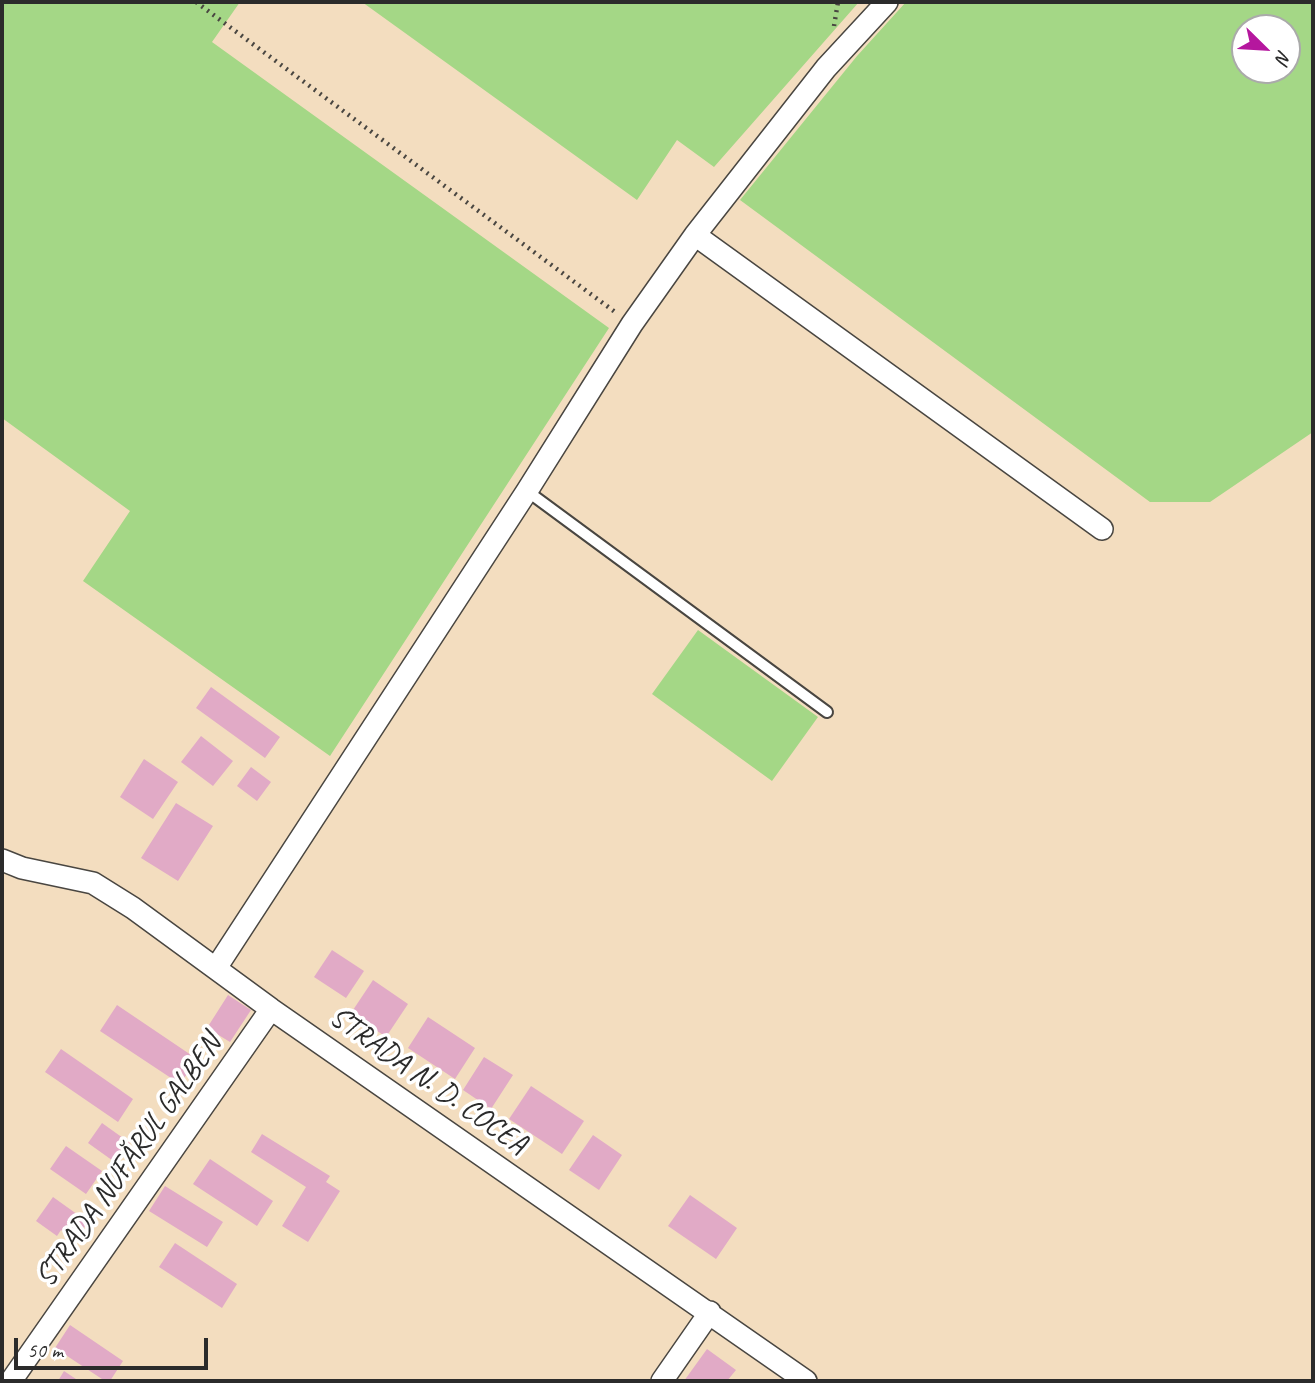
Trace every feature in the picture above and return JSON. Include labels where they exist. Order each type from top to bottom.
[{"type":"street","points":[[216,968],[527,491],[632,324],[695,234],[826,68],[887,2]]},
{"type":"street","points":[[695,234],[1102,529]]},
{"type":"street","name":"STRADA N. D. COCEA","points":[[2,860],[22,868],[93,883],[133,908],[271,1009],[806,1381]]},
{"type":"street","name":"STRADA NUFĂRUL GALBEN","points":[[11,1381],[271,1009]]},
{"type":"street","points":[[662,1381],[710,1312]]},
{"type":"lane","points":[[527,491],[827,712]]},
{"type":"path","points":[[196,2],[632,324]]},
{"type":"green space","points":[[2,2],[240,2],[212,42],[609,328],[330,756],[83,581],[130,511],[2,418]]},
{"type":"green space","points":[[362,2],[859,2],[714,167],[677,140],[637,200]]},
{"type":"green space","points":[[906,2],[1313,2],[1313,432],[1210,502],[1150,502],[740,200],[857,56]]},
{"type":"green space","points":[[698,630],[818,717],[772,781],[652,694]]},
{"type":"building","points":[[211,687],[280,737],[265,758],[196,708]]},
{"type":"building","points":[[201,736],[233,761],[213,786],[181,762]]},
{"type":"building","points":[[144,759],[178,782],[153,819],[120,797]]},
{"type":"building","points":[[251,767],[271,782],[257,801],[237,786]]},
{"type":"building","points":[[176,803],[213,826],[178,881],[141,858]]},
{"type":"building","points":[[332,950],[364,971],[346,998],[314,977]]},
{"type":"building","points":[[373,980],[408,1004],[386,1037],[351,1013]]},
{"type":"building","points":[[228,995],[251,1010],[230,1042],[207,1028]]},
{"type":"building","points":[[117,1005],[197,1059],[180,1084],[100,1031]]},
{"type":"building","points":[[428,1017],[475,1048],[455,1079],[408,1048]]},
{"type":"building","points":[[61,1049],[133,1099],[118,1122],[45,1072]]},
{"type":"building","points":[[484,1057],[513,1075],[491,1109],[463,1090]]},
{"type":"building","points":[[531,1086],[584,1121],[562,1154],[509,1119]]},
{"type":"building","points":[[102,1123],[130,1143],[116,1163],[88,1143]]},
{"type":"building","points":[[262,1134],[330,1176],[326,1182],[340,1191],[308,1242],[282,1226],[306,1187],[251,1152]]},
{"type":"building","points":[[593,1135],[622,1155],[599,1190],[569,1170]]},
{"type":"building","points":[[66,1146],[102,1171],[86,1194],[50,1169]]},
{"type":"building","points":[[210,1159],[273,1201],[257,1226],[193,1184]]},
{"type":"building","points":[[165,1186],[223,1222],[207,1247],[149,1211]]},
{"type":"building","points":[[690,1195],[737,1228],[716,1259],[668,1226]]},
{"type":"building","points":[[53,1197],[88,1222],[75,1240],[61,1230],[57,1236],[36,1221]]},
{"type":"building","points":[[175,1243],[237,1284],[222,1308],[159,1267]]},
{"type":"building","points":[[70,1325],[123,1361],[110,1381],[105,1381],[55,1348]]},
{"type":"building","points":[[707,1349],[736,1370],[727,1381],[684,1381]]},
{"type":"building","points":[[64,1371],[79,1381],[58,1381]]}]
